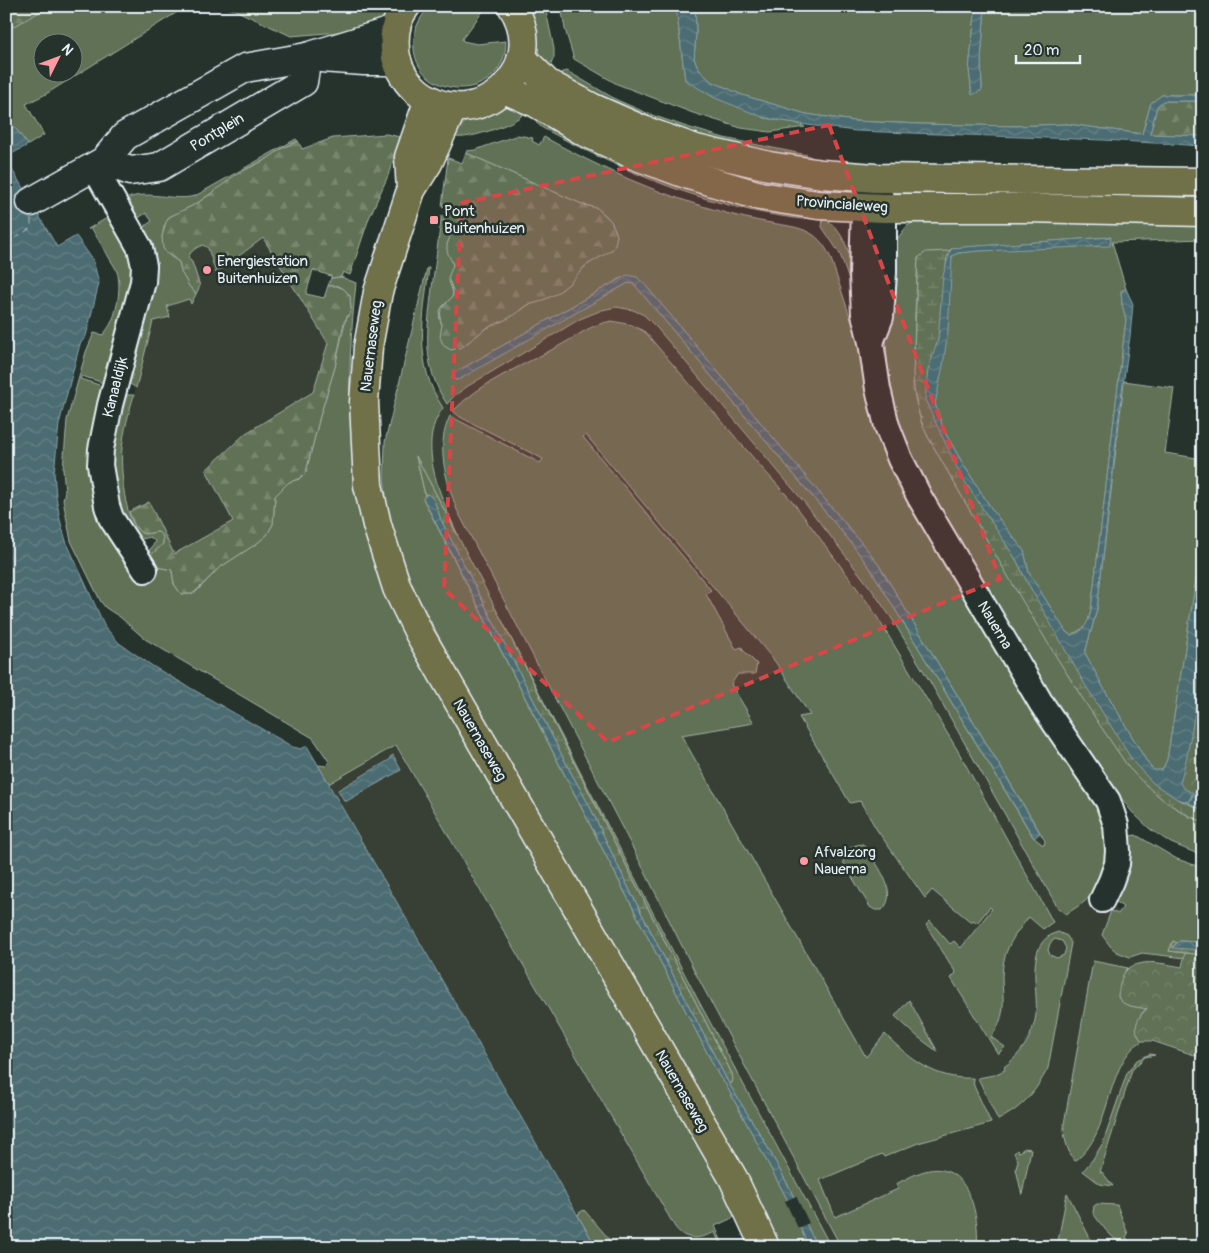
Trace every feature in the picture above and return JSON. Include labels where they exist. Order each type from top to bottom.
[{"type":"main road","points":[[401,18],[394,45],[397,61],[403,75],[412,87],[441,103],[473,106],[490,100],[504,90],[515,75],[522,58],[523,34],[512,6]]},
{"type":"main road","name":"Provincialeweg","points":[[522,58],[548,83],[593,108],[643,130],[696,149],[769,166],[822,174],[875,178],[1203,182]]},
{"type":"main road","name":"Provincialeweg","points":[[504,90],[536,103],[583,131],[634,155],[760,196],[818,205],[874,208],[1025,208],[1203,212]]},
{"type":"main road","name":"Nauernaseweg","points":[[441,103],[428,163],[411,190],[378,292],[368,347],[364,402],[368,485],[377,525],[397,588],[419,633],[733,1178],[764,1247]]},
{"type":"street","points":[[31,202],[99,164],[125,136],[245,68],[307,57],[401,18]]},
{"type":"street","points":[[307,57],[397,61]]},
{"type":"street","name":"Pontplein","points":[[99,164],[130,171],[159,166],[302,82],[307,57]]},
{"type":"street","name":"Kanaaldijk","points":[[99,164],[114,202],[140,248],[144,266],[143,282],[110,406],[101,449],[100,465],[106,506],[111,518],[145,570]]},
{"type":"street","name":"Nauerna","points":[[875,178],[874,208],[862,274],[864,314],[887,426],[910,480],[1046,710],[1108,801],[1116,825],[1118,851],[1117,864],[1102,900]]},
{"type":"highlighted area","points":[[829,125],[1000,579],[608,742],[444,589],[461,203]]},
{"type":"shaded area","name":"Energiestation Buitenhuizen","points":[[263,238],[328,343],[314,392],[246,433],[233,521],[174,554],[149,502],[129,512],[123,483],[121,451],[124,434],[153,321],[167,306],[190,299],[192,303],[200,286],[188,258],[190,252],[195,248],[203,245],[208,248],[216,273]]},
{"type":"shaded area","name":"Afvalzorg Nauerna","points":[[637,277],[880,567],[1040,833],[1044,845],[1092,894],[1185,953],[1183,967],[1146,963],[1147,1041],[1203,1058],[1203,1247],[809,1247],[786,1197],[719,1076],[423,498],[428,402],[435,392]]},
{"type":"shaded area","points":[[395,745],[675,1227],[682,1234],[695,1239],[715,1232],[721,1247],[596,1247],[328,784],[334,775],[336,779]]},
{"type":"green space","points":[[6,6],[50,6],[11,28],[6,18]]},
{"type":"green space","points":[[50,6],[187,6],[82,72],[82,32],[32,32],[32,82],[65,82],[26,104],[44,135],[28,145],[6,116],[6,18],[12,27]]},
{"type":"green space","points":[[222,6],[392,6],[387,14],[376,24],[363,30],[291,36],[235,10]]},
{"type":"green space","points":[[431,6],[487,6],[462,39],[463,41],[477,44],[506,41],[502,62],[491,77],[475,86],[458,88],[440,84],[426,75],[416,60],[414,39],[419,21]]},
{"type":"green space","points":[[529,6],[545,6],[554,49],[554,57],[549,69],[539,56],[536,47],[535,30]]},
{"type":"green space","points":[[561,6],[676,6],[685,80],[765,118],[796,123],[805,127],[770,132],[741,128],[693,113],[617,84],[574,59],[565,29]]},
{"type":"green space","points":[[695,6],[976,6],[969,69],[972,94],[982,90],[981,60],[985,6],[1203,6],[1203,95],[1162,95],[1151,103],[1142,134],[1067,124],[1015,126],[919,124],[854,121],[806,114],[742,95],[711,81],[700,71],[694,59],[696,33]]},
{"type":"green space","points":[[567,71],[617,100],[649,114],[724,138],[807,155],[816,162],[748,153],[624,112],[559,75]]},
{"type":"green space","points":[[1163,101],[1203,101],[1203,136],[1150,134],[1157,106]]},
{"type":"green space","points":[[507,106],[524,109],[523,114],[508,124],[487,132],[466,137],[453,136],[465,122]]},
{"type":"green space","points":[[537,114],[809,215],[802,219],[767,214],[700,197],[667,186],[603,159],[541,127],[537,123]]},
{"type":"green space","points":[[386,134],[400,137],[391,169],[369,218],[350,275],[343,272],[341,277],[331,278],[331,276],[313,270],[306,294],[324,298],[328,286],[337,286],[344,289],[350,296],[351,310],[344,322],[335,367],[306,472],[299,479],[289,482],[275,496],[273,524],[267,535],[219,568],[192,594],[181,594],[174,584],[172,570],[157,567],[150,556],[163,544],[163,536],[158,532],[141,533],[129,512],[149,502],[174,554],[233,521],[206,470],[246,433],[313,392],[328,343],[263,238],[216,273],[208,248],[203,245],[194,250],[188,258],[192,262],[200,286],[196,294],[181,272],[179,262],[166,253],[163,248],[162,237],[166,222],[169,217],[196,204],[235,175],[298,141],[302,149],[333,138]]},
{"type":"green space","points":[[518,135],[533,138],[532,141],[539,145],[544,137],[608,170],[673,197],[732,215],[800,229],[813,234],[823,244],[830,256],[860,347],[865,386],[874,422],[1100,810],[1106,843],[1105,865],[1097,885],[1083,903],[1066,914],[1058,908],[929,680],[872,590],[804,502],[644,315],[633,310],[616,307],[602,310],[580,319],[468,386],[454,396],[447,404],[433,375],[428,348],[432,288],[441,220],[447,222],[451,228],[451,236],[447,244],[453,265],[449,281],[453,293],[443,306],[440,317],[441,323],[448,334],[462,347],[485,329],[516,314],[528,305],[563,289],[579,271],[594,260],[616,232],[611,222],[600,210],[584,205],[466,153],[467,151]],"holes":[[[623,277],[637,277],[880,567],[1041,834],[1045,841],[1044,845],[1033,837],[870,568],[848,539],[634,284],[628,283],[456,380],[454,374],[456,372]]]},
{"type":"green space","points":[[296,139],[298,141],[244,170],[196,204],[169,217],[162,237],[170,256],[179,262],[189,286],[196,294],[191,304],[189,299],[167,306],[170,317],[153,321],[136,388],[126,381],[141,229],[152,221],[146,213],[140,217],[133,218],[126,199],[143,195],[178,198],[195,196]]},
{"type":"green space","points":[[466,153],[584,205],[597,208],[611,221],[617,235],[612,250],[585,266],[569,284],[556,294],[528,305],[509,318],[485,329],[462,347],[451,350],[444,346],[440,337],[442,325],[440,318],[441,309],[453,296],[453,290],[448,278],[453,265],[447,249],[451,230],[447,222],[441,220],[441,216],[446,216],[447,207],[442,206],[448,158],[462,163]]},
{"type":"green space","points":[[103,212],[114,215],[136,252],[138,275],[110,385],[82,376],[80,379],[109,388],[95,449],[97,484],[101,501],[114,533],[144,576],[152,570],[144,556],[155,541],[150,537],[138,540],[129,538],[113,506],[107,484],[105,461],[107,443],[118,400],[125,395],[134,395],[122,448],[123,481],[127,507],[136,528],[142,533],[158,532],[163,536],[163,544],[150,556],[157,567],[172,570],[174,584],[181,594],[196,592],[219,568],[267,535],[273,524],[275,496],[289,482],[299,479],[306,472],[335,367],[345,322],[351,310],[350,296],[344,289],[337,286],[328,286],[331,278],[341,277],[356,283],[350,387],[353,455],[364,523],[384,587],[397,617],[414,647],[417,658],[720,1183],[737,1216],[715,1226],[724,1247],[721,1247],[715,1232],[694,1238],[684,1235],[675,1227],[396,745],[330,783],[318,765],[326,766],[329,763],[328,760],[313,738],[145,639],[101,602],[71,541],[63,500],[65,491],[63,469],[67,420],[86,352],[94,333],[103,335],[109,327],[117,302],[118,274],[92,229],[88,229],[107,218]]},
{"type":"green space","points":[[925,217],[1203,223],[1203,239],[1112,242],[1126,289],[1121,291],[1126,320],[1091,610],[1087,626],[1071,635],[1066,632],[1029,573],[1024,551],[993,511],[944,431],[935,404],[952,256],[958,253],[1110,237],[953,248],[946,251],[929,253],[918,258],[913,390],[921,422],[928,437],[984,535],[1073,683],[1129,768],[1163,800],[1190,817],[1203,822],[1203,856],[1171,843],[1150,829],[1132,812],[1081,746],[928,493],[902,435],[890,387],[887,362],[886,329],[892,252],[897,239],[908,225]]},
{"type":"green space","points":[[823,218],[839,232],[848,250],[852,270],[853,292],[840,254],[822,227]]},
{"type":"green space","points":[[950,251],[947,257],[931,406],[985,510],[1137,761],[1203,809],[1203,822],[1182,812],[1163,799],[1129,768],[1075,687],[1025,605],[928,437],[917,406],[913,373],[918,258],[926,252]]},
{"type":"green space","points":[[427,268],[429,268],[422,340],[427,374],[443,408],[435,422],[431,438],[431,455],[439,489],[458,535],[416,457],[425,495],[423,499],[719,1076],[726,1085],[786,1197],[809,1247],[779,1247],[770,1224],[467,691],[417,595],[397,547],[387,504],[384,478],[385,442]]},
{"type":"green space","points":[[612,321],[632,325],[645,332],[793,502],[871,607],[958,751],[1053,922],[1043,929],[1029,917],[1017,932],[1008,948],[1002,971],[1003,1008],[998,1026],[991,1037],[1005,1047],[998,1054],[951,978],[956,973],[926,925],[930,921],[950,944],[954,941],[961,948],[992,909],[990,907],[977,923],[973,920],[971,922],[932,890],[925,898],[877,830],[860,801],[850,803],[799,717],[810,715],[776,663],[586,435],[583,437],[711,590],[706,594],[736,649],[742,647],[757,664],[755,674],[738,674],[731,684],[754,723],[681,735],[866,1057],[885,1034],[904,1052],[935,1072],[959,1078],[973,1078],[974,1086],[991,1123],[918,1143],[884,1157],[882,1154],[820,1180],[835,1217],[898,1189],[896,1184],[916,1174],[929,1170],[943,1170],[954,1175],[963,1183],[969,1195],[976,1221],[977,1247],[841,1247],[696,974],[457,510],[446,475],[443,451],[443,439],[450,416],[540,463],[543,459],[460,417],[453,411],[476,391],[502,375],[590,328]]},
{"type":"green space","points":[[1124,381],[1174,388],[1165,453],[1203,459],[1203,537],[1167,760],[1162,770],[1154,771],[1151,769],[1103,687],[1085,653],[1097,609]]},
{"type":"green space","points":[[416,456],[499,615],[732,1074],[733,1080],[731,1084],[729,1084],[628,887],[589,805],[441,520],[434,500],[428,494],[425,495]]},
{"type":"green space","points":[[499,615],[697,998],[831,1247],[817,1247],[788,1185],[763,1139],[729,1084],[732,1083],[732,1074]]},
{"type":"green space","points":[[1203,615],[1203,810],[1177,799]]},
{"type":"green space","points":[[1136,835],[1177,859],[1203,868],[1203,942],[1180,941],[1177,943],[1173,941],[1169,951],[1203,955],[1203,960],[1142,953],[1130,957],[1117,952],[1102,935],[1111,911],[1118,914],[1123,907],[1114,901],[1128,837]]},
{"type":"green space","points":[[863,844],[879,868],[887,886],[889,894],[887,903],[882,910],[875,910],[870,907],[843,862],[849,849]]},
{"type":"green space","points":[[1058,932],[1067,936],[1071,943],[1048,1068],[1028,1098],[1015,1110],[998,1120],[978,1078],[994,1075],[1005,1070],[1004,1067],[1016,1057],[1029,1038],[1036,1015],[1036,956],[1040,946],[1047,937]],"holes":[[[1055,939],[1062,941],[1066,948],[1064,955],[1057,958],[1050,955],[1048,950],[1050,943]]]},
{"type":"green space","points":[[1173,941],[1177,943],[1172,947],[1203,950],[1203,955],[1169,951]]},
{"type":"green space","points":[[1185,953],[1203,955],[1203,1058],[1152,1041],[1142,1041],[1136,1028],[1140,1016],[1147,1009],[1126,1004],[1118,997],[1124,973],[1134,965],[1149,962],[1182,967]]},
{"type":"green space","points":[[1093,961],[1128,968],[1125,971],[1118,997],[1127,1005],[1147,1008],[1137,1024],[1139,1037],[1142,1041],[1130,1051],[1121,1065],[1096,1134],[1087,1149],[1075,1161],[1066,1143],[1064,1124]]},
{"type":"green space","points":[[909,1000],[938,1052],[895,1016]]},
{"type":"green space","points":[[1150,1054],[1155,1055],[1145,1057],[1132,1070],[1100,1172],[1113,1186],[1100,1184],[1083,1171],[1103,1143],[1127,1073],[1137,1060]]},
{"type":"green space","points":[[1025,1148],[1031,1149],[1022,1195],[1016,1169],[1018,1160],[1014,1153]]},
{"type":"green space","points":[[1067,1193],[1092,1242],[1083,1247],[1057,1247]]},
{"type":"green space","points":[[1097,1204],[1117,1205],[1128,1234],[1126,1237],[1133,1247],[1121,1243],[1105,1229],[1093,1213],[1094,1206]]},
{"type":"green space","points":[[584,1210],[616,1247],[596,1247],[578,1216]]},
{"type":"water","points":[[676,6],[695,6],[696,33],[694,59],[700,71],[711,81],[742,95],[806,114],[854,121],[919,124],[1015,126],[1067,124],[1142,134],[1151,103],[1162,95],[1203,95],[1203,101],[1163,101],[1157,106],[1150,134],[1203,136],[1203,146],[1104,140],[856,131],[765,118],[715,98],[685,80]]},
{"type":"water","points":[[976,6],[985,6],[981,60],[982,90],[972,95],[969,69]]},
{"type":"water","points":[[6,116],[28,145],[6,157]]},
{"type":"water","points":[[6,159],[57,247],[76,236],[93,260],[99,283],[86,336],[80,344],[59,424],[54,473],[60,520],[66,541],[105,627],[119,643],[154,667],[293,747],[301,749],[307,746],[596,1247],[6,1247]]},
{"type":"water","points":[[1111,237],[1110,246],[979,251],[958,253],[952,256],[948,331],[935,404],[944,431],[993,511],[1024,551],[1029,573],[1066,632],[1071,635],[1080,631],[1087,623],[1091,610],[1126,320],[1121,291],[1126,289],[1133,304],[1130,336],[1120,406],[1097,609],[1085,653],[1148,764],[1154,770],[1162,770],[1167,760],[1203,537],[1203,631],[1195,712],[1180,783],[1183,788],[1193,793],[1188,802],[1177,799],[1154,784],[1134,763],[1084,683],[1017,561],[960,474],[925,400],[928,370],[938,340],[943,276],[950,251],[953,248]]},
{"type":"water","points":[[627,275],[637,277],[646,286],[880,567],[1040,833],[1034,838],[870,568],[848,539],[634,284],[628,283],[460,379],[453,379],[452,377],[456,372]]},
{"type":"water","points":[[428,494],[434,500],[441,520],[589,805],[628,887],[729,1084],[763,1139],[788,1185],[817,1247],[809,1247],[786,1197],[726,1085],[719,1076],[423,498]]},
{"type":"water","points":[[393,755],[401,770],[345,802],[338,790],[391,759],[390,757]]},
{"type":"water","points":[[1195,791],[1203,793],[1203,809],[1189,803]]},
{"type":"water","points":[[1179,941],[1203,942],[1203,950],[1172,948]]},
{"type":"pier","points":[[796,1196],[809,1223],[798,1228],[785,1201]]},
{"type":"ferry route","points":[[6,244],[31,228],[31,216]]},
{"type":"place","name":"Pont Buitenhuizen","points":[[434,220]]},
{"type":"place","name":"Energiestation Buitenhuizen","points":[[207,270]]},
{"type":"place","name":"Afvalzorg Nauerna","points":[[804,861]]}]
